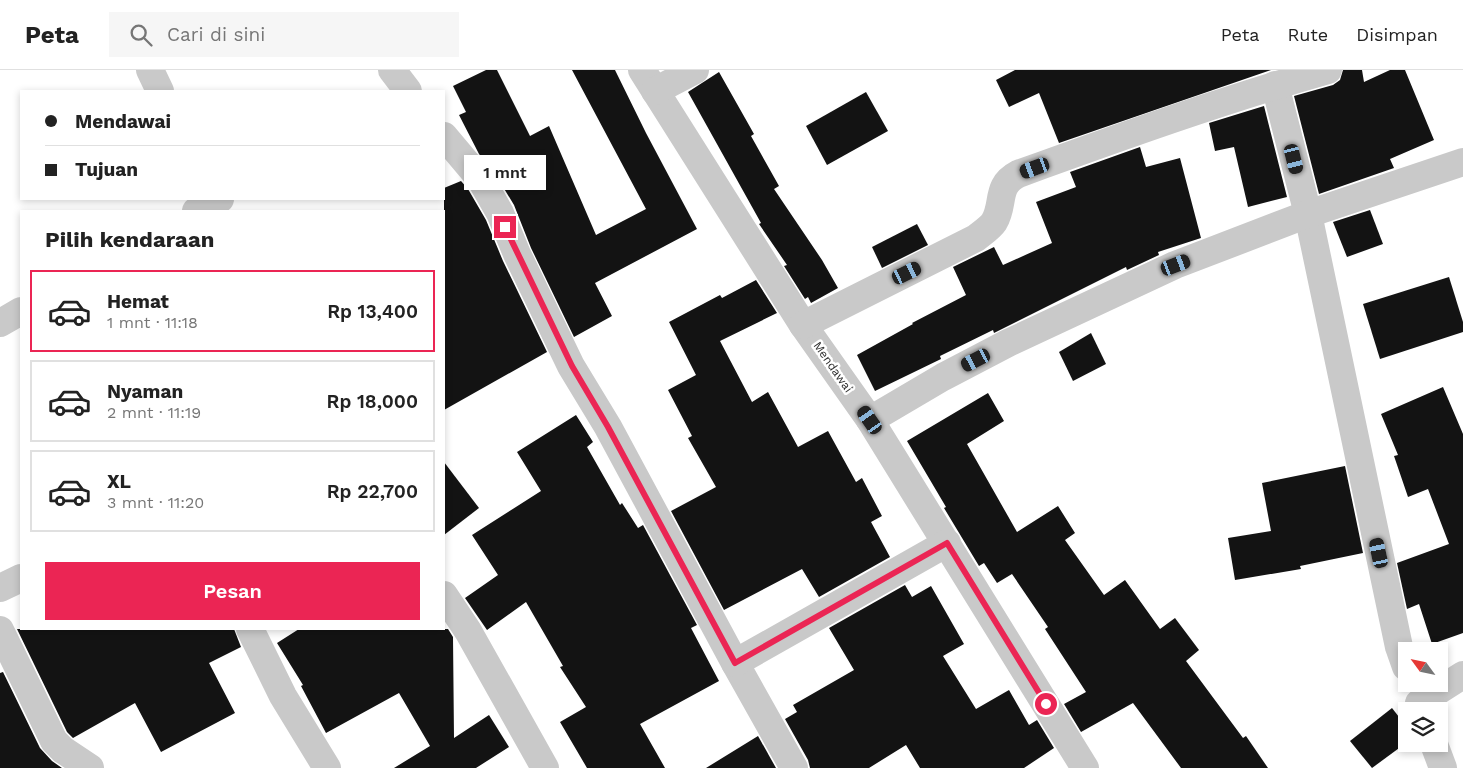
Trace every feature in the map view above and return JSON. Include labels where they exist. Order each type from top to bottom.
[{"type":"street","points":[[150,70],[160,90]]},
{"type":"street","points":[[392,70],[407,90]]},
{"type":"street","points":[[648,81],[695,70]]},
{"type":"street","points":[[803,325],[976,238],[994,222],[1003,187],[1010,178],[1018,174],[1156,124],[1275,85],[1328,70]]},
{"type":"street","name":"Mendawai","points":[[648,81],[803,325],[870,420],[1085,768]]},
{"type":"street","points":[[1275,85],[1308,214],[1398,642]]},
{"type":"street","points":[[445,137],[481,180],[500,213],[517,254],[572,366],[608,427],[735,663],[794,768]]},
{"type":"street","points":[[870,420],[943,377],[1017,339],[1176,265],[1308,214],[1463,162]]},
{"type":"street","points":[[0,323],[20,312]]},
{"type":"street","points":[[735,663],[947,543]]},
{"type":"street","points":[[0,588],[20,578]]},
{"type":"street","points":[[445,596],[468,631],[545,768]]},
{"type":"street","points":[[0,630],[54,741],[76,760],[90,768]]},
{"type":"street","points":[[250,630],[283,696],[327,768]]},
{"type":"street","points":[[1418,699],[1463,675]]},
{"type":"street","points":[[1437,752],[1443,768]]},
{"type":"building","points":[[486,70],[497,70],[530,136],[549,126],[596,235],[646,209],[572,70],[615,70],[697,229],[595,283],[612,316],[574,337],[531,248],[514,205],[494,172],[479,154],[459,115],[466,112],[453,86]]},
{"type":"building","points":[[1015,70],[1271,70],[1059,143],[1039,93],[1009,107],[996,80]]},
{"type":"building","points":[[1343,70],[1362,70],[1364,82],[1390,70],[1405,70],[1434,140],[1390,159],[1394,168],[1319,194],[1294,96],[1333,85],[1340,80]]},
{"type":"building","points":[[719,72],[754,134],[751,136],[779,186],[774,189],[822,260],[838,288],[811,303],[808,297],[805,299],[784,266],[787,265],[759,224],[761,223],[688,92]]},
{"type":"building","points":[[866,92],[888,131],[827,165],[806,126]]},
{"type":"building","points":[[1264,106],[1287,197],[1248,207],[1234,147],[1215,151],[1209,123]]},
{"type":"building","points":[[1140,147],[1146,167],[1180,158],[1201,238],[1158,252],[1159,255],[1127,270],[1126,267],[994,333],[993,330],[940,356],[941,359],[875,391],[857,355],[912,323],[966,295],[953,267],[994,247],[1003,265],[1052,243],[1036,202],[1076,187],[1070,172]]},
{"type":"building","points":[[461,181],[468,189],[486,220],[503,261],[547,352],[445,409],[444,200],[445,188]]},
{"type":"building","points":[[1370,210],[1383,244],[1347,257],[1333,222]]},
{"type":"building","points":[[917,224],[928,245],[882,268],[872,247]]},
{"type":"building","points":[[1449,277],[1463,322],[1463,332],[1380,359],[1363,304]]},
{"type":"building","points":[[756,280],[777,313],[720,341],[752,402],[768,392],[798,447],[828,431],[856,482],[862,478],[882,516],[871,522],[890,557],[819,597],[802,569],[724,610],[671,511],[716,487],[688,438],[692,436],[668,390],[696,375],[669,322],[720,295],[722,298]]},
{"type":"building","points":[[1091,333],[1106,364],[1073,381],[1059,352]]},
{"type":"building","points":[[1443,387],[1463,434],[1463,633],[1438,642],[1431,642],[1419,604],[1407,609],[1397,563],[1449,544],[1428,489],[1408,497],[1394,456],[1398,455],[1381,414]]},
{"type":"building","points":[[988,393],[1004,421],[967,444],[1017,532],[1058,506],[1075,533],[1065,540],[1104,595],[1125,580],[1160,629],[1175,618],[1199,650],[1186,661],[1243,738],[1246,736],[1268,768],[1181,768],[1133,703],[1081,732],[1064,704],[1086,692],[1045,629],[1048,627],[1012,574],[997,583],[984,563],[979,566],[907,441]]},
{"type":"building","points":[[576,415],[593,442],[587,447],[620,505],[622,503],[638,528],[643,525],[697,625],[691,628],[719,681],[640,724],[665,768],[587,768],[560,722],[586,707],[560,667],[563,666],[526,602],[487,630],[465,598],[498,575],[472,535],[541,491],[517,452]]},
{"type":"building","points":[[445,463],[479,508],[445,534]]},
{"type":"building","points":[[1345,466],[1363,553],[1300,566],[1301,569],[1235,580],[1228,538],[1271,531],[1262,483]]},
{"type":"building","points":[[905,585],[912,597],[931,586],[964,644],[943,656],[976,709],[1009,690],[1029,725],[1037,720],[1054,748],[1024,768],[920,768],[906,745],[869,768],[810,768],[808,760],[785,719],[797,712],[793,705],[854,670],[829,628]]},
{"type":"building","points":[[17,629],[234,630],[241,647],[209,663],[235,713],[161,752],[135,703],[73,738],[67,732]]},
{"type":"building","points":[[448,629],[453,637],[454,738],[489,715],[509,747],[476,768],[394,768],[430,746],[399,693],[326,733],[301,686],[303,685],[277,643],[297,630]]},
{"type":"building","points":[[3,672],[40,748],[52,761],[62,768],[0,768],[0,673]]},
{"type":"building","points":[[1392,708],[1398,716],[1398,749],[1372,768],[1350,741]]},
{"type":"building","points":[[758,736],[776,768],[706,768]]},
{"type":"route","points":[[505,227],[572,366],[608,427],[735,663],[947,543],[1046,704]]}]
